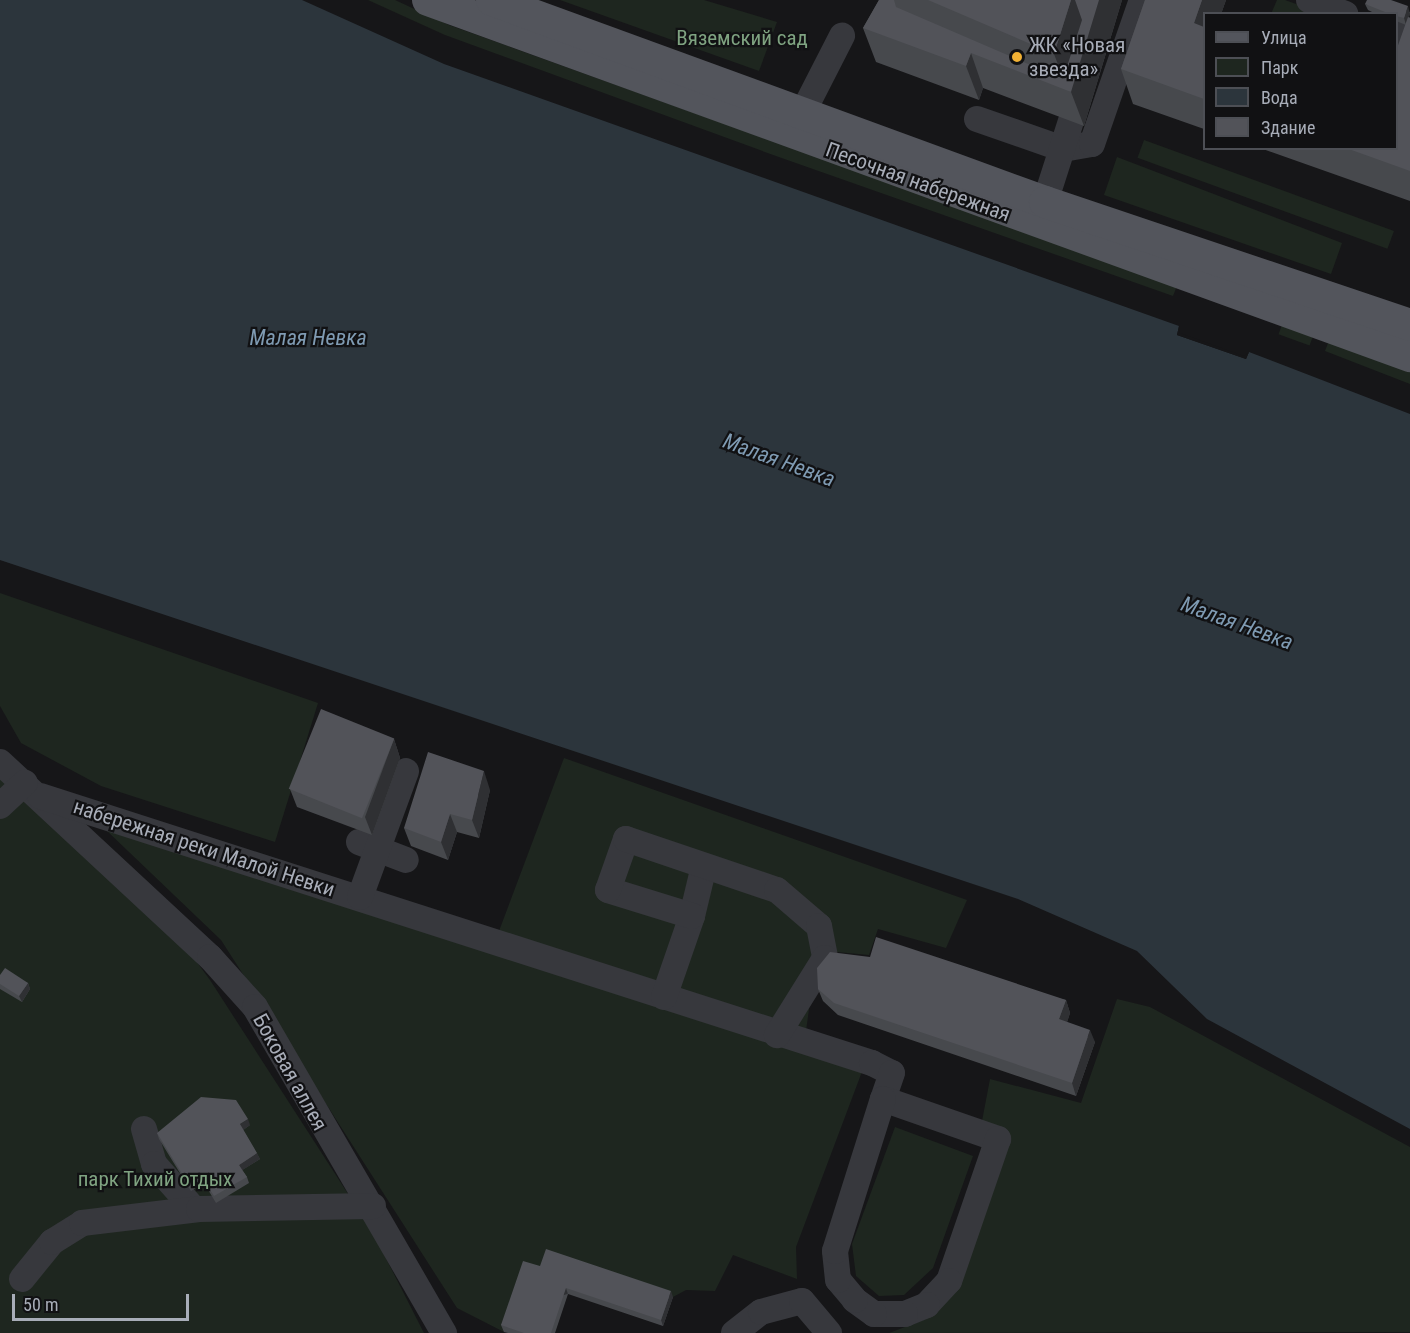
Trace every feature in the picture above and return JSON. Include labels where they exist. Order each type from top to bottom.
[{"type":"main road","name":"Песочная набережная","points":[[428,0],[1059,233],[1407,336]]},
{"type":"main road","name":"Песочная набережная","points":[[492,0],[1407,336]]},
{"type":"street","points":[[977,119],[1063,149],[1092,144],[1142,0]]},
{"type":"street","points":[[1309,0],[1340,12]]},
{"type":"street","points":[[802,114],[842,36]]},
{"type":"street","points":[[1045,202],[1071,121]]},
{"type":"street","name":"набережная реки Малой Невки","points":[[0,762],[32,790],[418,915],[892,1073],[884,1100]]},
{"type":"street","points":[[360,897],[368,846],[406,771]]},
{"type":"street","points":[[0,806],[32,790]]},
{"type":"street","name":"Боковая аллея","points":[[32,790],[255,1007],[321,1129],[373,1206],[444,1333]]},
{"type":"street","points":[[692,916],[608,890],[626,839],[777,890],[819,926],[825,958],[777,1035]]},
{"type":"street","points":[[368,846],[406,860]]},
{"type":"street","points":[[664,997],[692,916],[704,866]]},
{"type":"street","points":[[884,1100],[998,1139],[949,1281],[927,1305],[872,1324],[838,1280],[835,1251],[884,1100]]},
{"type":"street","points":[[144,1129],[154,1164],[194,1209]]},
{"type":"street","points":[[21,1279],[52,1242],[82,1223],[194,1209],[373,1206]]},
{"type":"street","points":[[734,1333],[761,1312],[802,1301],[829,1333]]},
{"type":"green space","points":[[368,0],[395,0],[449,25],[1177,286],[1173,296],[776,156],[445,35]]},
{"type":"green space","name":"Вяземский сад","points":[[560,0],[704,0],[777,22],[759,71]]},
{"type":"green space","points":[[1277,0],[1285,0],[1318,12],[1272,12]]},
{"type":"green space","points":[[1144,140],[1394,231],[1387,249],[1138,158]]},
{"type":"green space","points":[[1117,157],[1342,243],[1331,274],[1104,195]]},
{"type":"green space","points":[[1283,322],[1314,333],[1310,346],[1279,334]]},
{"type":"green space","points":[[1330,338],[1410,366],[1410,384],[1325,351]]},
{"type":"green space","points":[[0,593],[318,703],[275,842],[101,786],[21,743],[0,706]]},
{"type":"green space","points":[[564,758],[967,900],[946,948],[878,929],[869,955],[837,952],[811,995],[806,1031],[499,931]]},
{"type":"green space","name":"парк Тихий отдых","points":[[0,768],[179,938],[210,980],[372,1231],[424,1333],[0,1333]]},
{"type":"green space","points":[[106,830],[863,1069],[796,1247],[797,1279],[733,1255],[715,1291],[686,1290],[673,1297],[549,1255],[504,1332],[457,1308],[221,940]]},
{"type":"green space","points":[[1117,999],[1150,1007],[1410,1147],[1410,1332],[889,1333],[926,1319],[1003,1133],[982,1121],[990,1079],[1081,1103]]},
{"type":"green space","points":[[895,1127],[973,1156],[933,1268],[904,1295],[879,1296],[856,1276],[852,1244]]},
{"type":"water","name":"Малая Невка","points":[[0,0],[302,0],[444,64],[1179,326],[1177,335],[1246,359],[1249,352],[1410,414],[1410,1129],[1207,1019],[1137,951],[1018,899],[0,560]]},
{"type":"pier","points":[[1179,326],[1180,333],[1244,356],[1249,352],[1246,359],[1177,335]]},
{"type":"building","points":[[879,0],[894,0],[896,7],[1063,79],[1082,20],[1075,0],[1099,0],[1071,92],[971,53],[966,66],[863,28]]},
{"type":"building","points":[[928,0],[1071,0],[1054,54]]},
{"type":"building","points":[[1145,0],[1202,0],[1194,23],[1203,27],[1203,99],[1121,69]]},
{"type":"building","points":[[1367,0],[1391,0],[1408,6],[1404,18],[1398,16],[1398,12],[1385,12],[1365,4]]},
{"type":"building","points":[[1408,17],[1410,18],[1410,171],[1352,150],[1398,150],[1398,45]]},
{"type":"building","points":[[321,709],[394,739],[362,818],[289,789]]},
{"type":"building","points":[[428,752],[484,771],[472,820],[450,814],[441,842],[404,828]]},
{"type":"building","points":[[876,937],[1066,1000],[1059,1019],[1090,1030],[1072,1083],[834,1003],[818,989],[817,968],[830,952],[870,957]]},
{"type":"building","points":[[5,968],[28,983],[19,996],[0,984],[0,975]]},
{"type":"building","points":[[201,1097],[236,1100],[248,1119],[240,1124],[257,1153],[239,1165],[247,1177],[214,1196],[202,1177],[189,1185],[157,1133]]},
{"type":"building","points":[[546,1249],[671,1291],[661,1320],[566,1288],[551,1333],[524,1333],[501,1325],[523,1261],[540,1266]]},
{"type":"place","name":"ЖК «Новая звезда»","points":[[1017,57]]}]
